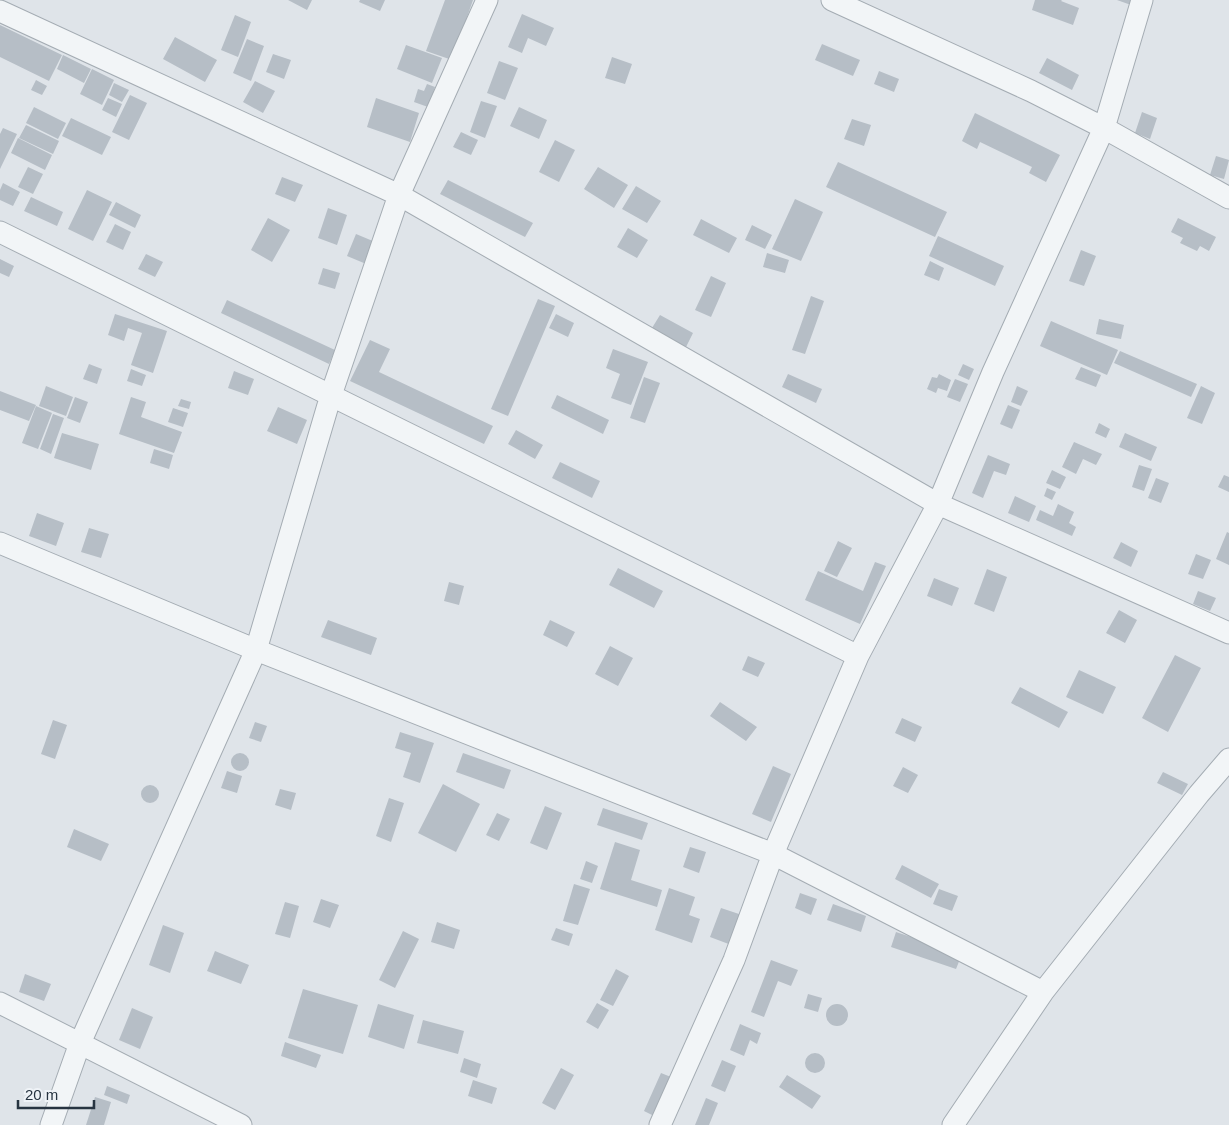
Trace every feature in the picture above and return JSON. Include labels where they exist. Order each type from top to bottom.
[{"type":"street","points":[[51,1125],[80,1043],[256,650],[331,395],[399,195],[487,0]]},
{"type":"street","points":[[832,0],[1031,91],[1104,128],[1229,198]]},
{"type":"street","points":[[660,1125],[734,960],[773,854],[858,656],[938,504],[993,372],[1104,128],[1142,0]]},
{"type":"street","points":[[0,11],[399,195],[938,504],[1229,633]]},
{"type":"street","points":[[0,232],[858,656]]},
{"type":"street","points":[[0,543],[256,650],[773,854],[1043,992]]},
{"type":"street","points":[[953,1125],[1043,992],[1199,794],[1229,759]]},
{"type":"street","points":[[0,1003],[241,1125]]},
{"type":"building","points":[[288,0],[312,0],[307,10]]},
{"type":"building","points":[[360,0],[385,0],[380,11],[359,2]]},
{"type":"building","points":[[445,0],[473,0],[452,60],[426,51]]},
{"type":"building","points":[[1035,0],[1062,0],[1079,8],[1073,25],[1032,10]]},
{"type":"building","points":[[1117,0],[1133,0],[1131,5]]},
{"type":"building","points":[[522,14],[554,28],[546,46],[528,38],[522,53],[508,47]]},
{"type":"building","points":[[235,15],[251,22],[238,57],[221,50]]},
{"type":"building","points":[[0,25],[62,55],[49,81],[0,57]]},
{"type":"building","points":[[175,37],[217,60],[205,82],[163,59]]},
{"type":"building","points":[[247,39],[264,46],[251,81],[233,73]]},
{"type":"building","points":[[822,44],[860,60],[853,76],[815,60]]},
{"type":"building","points":[[406,45],[442,58],[432,83],[397,69]]},
{"type":"building","points":[[273,54],[291,60],[284,79],[266,72]]},
{"type":"building","points":[[63,55],[91,69],[84,83],[57,69]]},
{"type":"building","points":[[612,57],[632,64],[625,84],[605,78]]},
{"type":"building","points":[[1047,58],[1079,75],[1072,90],[1039,73]]},
{"type":"building","points":[[499,61],[518,68],[505,100],[487,93]]},
{"type":"building","points":[[92,69],[114,80],[102,105],[80,94]]},
{"type":"building","points":[[879,71],[899,79],[894,92],[874,84]]},
{"type":"building","points":[[36,80],[47,86],[42,95],[31,90]]},
{"type":"building","points":[[255,81],[275,91],[263,113],[243,102]]},
{"type":"building","points":[[114,83],[129,90],[122,102],[109,95]]},
{"type":"building","points":[[427,84],[435,87],[428,107],[414,102],[418,89],[424,91]]},
{"type":"building","points":[[130,95],[147,103],[129,140],[112,132]]},
{"type":"building","points":[[108,98],[122,104],[116,117],[102,110]]},
{"type":"building","points":[[376,98],[419,113],[410,142],[367,127]]},
{"type":"building","points":[[481,101],[497,106],[485,138],[470,132]]},
{"type":"building","points":[[34,107],[66,123],[58,139],[26,123]]},
{"type":"building","points":[[519,107],[547,120],[539,139],[510,126]]},
{"type":"building","points":[[1142,112],[1157,118],[1150,139],[1135,133]]},
{"type":"building","points":[[975,113],[1060,155],[1046,182],[1029,173],[1032,167],[980,142],[977,149],[962,141]]},
{"type":"building","points":[[71,118],[111,137],[102,155],[62,136]]},
{"type":"building","points":[[852,119],[871,125],[864,146],[844,139]]},
{"type":"building","points":[[26,125],[59,141],[53,154],[19,138]]},
{"type":"building","points":[[3,128],[17,134],[0,169],[0,134]]},
{"type":"building","points":[[461,132],[478,140],[471,155],[453,147]]},
{"type":"building","points":[[18,138],[52,155],[45,170],[11,153]]},
{"type":"building","points":[[555,140],[575,150],[559,182],[539,172]]},
{"type":"building","points":[[1216,156],[1229,160],[1224,179],[1210,175]]},
{"type":"building","points":[[838,162],[947,212],[935,237],[826,187]]},
{"type":"building","points":[[28,167],[43,174],[33,194],[18,187]]},
{"type":"building","points":[[598,167],[628,185],[614,208],[584,189]]},
{"type":"building","points":[[282,177],[303,185],[295,202],[275,194]]},
{"type":"building","points":[[448,180],[533,223],[525,237],[440,194]]},
{"type":"building","points":[[3,183],[20,192],[13,206],[0,200],[0,190]]},
{"type":"building","points":[[636,186],[661,201],[647,223],[622,209]]},
{"type":"building","points":[[87,190],[112,202],[93,241],[68,229]]},
{"type":"building","points":[[31,197],[63,212],[57,226],[24,211]]},
{"type":"building","points":[[795,199],[823,212],[801,261],[772,249]]},
{"type":"building","points":[[116,202],[141,215],[135,228],[109,215]]},
{"type":"building","points":[[328,208],[347,215],[337,245],[318,238]]},
{"type":"building","points":[[268,218],[290,230],[272,262],[251,250]]},
{"type":"building","points":[[1178,218],[1216,237],[1209,251],[1200,246],[1197,251],[1180,243],[1183,238],[1171,232]]},
{"type":"building","points":[[701,219],[737,238],[729,253],[693,235]]},
{"type":"building","points":[[115,224],[131,232],[123,250],[106,242]]},
{"type":"building","points":[[752,225],[772,235],[765,249],[745,240]]},
{"type":"building","points":[[628,228],[648,240],[637,258],[617,247]]},
{"type":"building","points":[[356,234],[380,244],[371,266],[347,256]]},
{"type":"building","points":[[938,236],[1004,266],[995,286],[929,256]]},
{"type":"building","points":[[1081,250],[1096,256],[1084,286],[1069,281]]},
{"type":"building","points":[[767,253],[789,260],[785,273],[763,267]]},
{"type":"building","points":[[146,254],[163,262],[155,277],[138,269]]},
{"type":"building","points":[[0,259],[14,266],[9,277],[0,273]]},
{"type":"building","points":[[930,261],[944,268],[939,281],[924,275]]},
{"type":"building","points":[[323,268],[340,273],[335,289],[318,284]]},
{"type":"building","points":[[711,276],[726,283],[711,317],[695,310]]},
{"type":"building","points":[[811,296],[824,301],[805,354],[792,350]]},
{"type":"building","points":[[538,299],[555,306],[508,416],[491,409]]},
{"type":"building","points":[[227,300],[335,350],[329,364],[221,313]]},
{"type":"building","points":[[115,314],[167,331],[153,373],[131,365],[142,333],[128,328],[124,341],[108,335]]},
{"type":"building","points":[[556,314],[574,323],[568,337],[549,328]]},
{"type":"building","points":[[660,315],[693,333],[686,347],[652,328]]},
{"type":"building","points":[[1099,319],[1124,325],[1121,339],[1096,334]]},
{"type":"building","points":[[1051,321],[1118,350],[1107,375],[1040,346]]},
{"type":"building","points":[[370,340],[390,349],[379,372],[493,426],[484,444],[350,381]]},
{"type":"building","points":[[613,349],[648,362],[631,405],[611,398],[620,374],[606,368]]},
{"type":"building","points":[[1120,351],[1197,384],[1191,397],[1114,363]]},
{"type":"building","points":[[89,364],[102,369],[97,384],[83,379]]},
{"type":"building","points":[[963,364],[974,369],[969,380],[958,375]]},
{"type":"building","points":[[1081,367],[1101,375],[1096,387],[1075,379]]},
{"type":"building","points":[[131,369],[146,375],[142,386],[127,381]]},
{"type":"building","points":[[234,371],[254,379],[248,395],[228,388]]},
{"type":"building","points":[[788,374],[822,389],[816,403],[782,387]]},
{"type":"building","points":[[939,374],[951,380],[947,391],[938,388],[936,393],[927,389],[932,377],[937,378]]},
{"type":"building","points":[[644,377],[660,383],[645,423],[630,418]]},
{"type":"building","points":[[955,379],[968,384],[960,402],[947,397]]},
{"type":"building","points":[[46,386],[73,397],[66,416],[39,406]]},
{"type":"building","points":[[1017,386],[1028,391],[1021,406],[1011,402]]},
{"type":"building","points":[[1201,386],[1215,393],[1202,424],[1187,418]]},
{"type":"building","points":[[0,391],[36,405],[29,421],[0,410]]},
{"type":"building","points":[[557,395],[609,420],[603,434],[551,408]]},
{"type":"building","points":[[75,397],[88,402],[80,423],[67,418]]},
{"type":"building","points":[[131,397],[146,402],[141,417],[182,432],[174,453],[119,434]]},
{"type":"building","points":[[181,399],[191,402],[189,409],[178,406]]},
{"type":"building","points":[[1008,405],[1020,410],[1012,429],[1000,424]]},
{"type":"building","points":[[36,406],[52,413],[38,449],[22,443]]},
{"type":"building","points":[[278,407],[307,420],[297,444],[267,431]]},
{"type":"building","points":[[173,408],[188,413],[183,427],[168,422]]},
{"type":"building","points":[[53,414],[64,418],[51,454],[40,449]]},
{"type":"building","points":[[1099,423],[1110,429],[1106,438],[1095,433]]},
{"type":"building","points":[[516,430],[543,445],[535,459],[508,444]]},
{"type":"building","points":[[62,433],[99,444],[91,470],[54,458]]},
{"type":"building","points":[[1125,433],[1157,447],[1151,461],[1119,447]]},
{"type":"building","points":[[1074,442],[1102,454],[1096,465],[1083,459],[1076,474],[1062,467]]},
{"type":"building","points":[[154,449],[173,455],[169,469],[150,463]]},
{"type":"building","points":[[988,455],[1010,464],[1006,475],[994,471],[983,498],[972,493]]},
{"type":"building","points":[[560,462],[600,481],[592,498],[552,478]]},
{"type":"building","points":[[1139,465],[1152,469],[1144,491],[1132,487]]},
{"type":"building","points":[[1052,470],[1066,477],[1060,489],[1046,483]]},
{"type":"building","points":[[1224,475],[1229,477],[1229,492],[1218,487]]},
{"type":"building","points":[[1156,478],[1169,483],[1161,503],[1148,498]]},
{"type":"building","points":[[1047,488],[1056,492],[1052,500],[1044,496]]},
{"type":"building","points":[[1015,496],[1036,506],[1029,522],[1008,513]]},
{"type":"building","points":[[1058,504],[1074,512],[1069,523],[1076,527],[1072,536],[1036,520],[1040,510],[1053,516]]},
{"type":"building","points":[[37,513],[64,523],[56,546],[29,536]]},
{"type":"building","points":[[89,528],[109,534],[101,558],[81,552]]},
{"type":"building","points":[[1227,532],[1229,533],[1229,565],[1216,559]]},
{"type":"building","points":[[838,541],[852,548],[837,577],[824,571]]},
{"type":"building","points":[[1121,542],[1138,551],[1131,567],[1113,558]]},
{"type":"building","points":[[1196,554],[1211,560],[1203,579],[1188,574]]},
{"type":"building","points":[[875,562],[886,566],[860,624],[805,600],[818,571],[863,591]]},
{"type":"building","points":[[618,568],[663,591],[654,608],[609,585]]},
{"type":"building","points":[[987,569],[1007,577],[994,612],[974,604]]},
{"type":"building","points":[[934,578],[959,588],[952,606],[927,596]]},
{"type":"building","points":[[449,582],[464,586],[459,605],[444,601]]},
{"type":"building","points":[[1198,591],[1216,598],[1210,611],[1193,604]]},
{"type":"building","points":[[1119,610],[1137,620],[1125,643],[1106,633]]},
{"type":"building","points":[[328,620],[377,638],[371,655],[321,637]]},
{"type":"building","points":[[550,620],[575,632],[567,647],[543,635]]},
{"type":"building","points":[[610,646],[633,658],[618,686],[595,674]]},
{"type":"building","points":[[1175,655],[1201,668],[1168,732],[1142,718]]},
{"type":"building","points":[[748,656],[765,663],[758,677],[742,670]]},
{"type":"building","points":[[1079,670],[1116,687],[1103,714],[1066,697]]},
{"type":"building","points":[[1020,687],[1068,712],[1059,728],[1011,703]]},
{"type":"building","points":[[720,702],[757,727],[746,741],[710,716]]},
{"type":"building","points":[[902,718],[922,727],[915,742],[895,733]]},
{"type":"building","points":[[53,720],[67,725],[55,759],[41,754]]},
{"type":"building","points":[[255,722],[267,726],[261,742],[249,738]]},
{"type":"building","points":[[400,732],[434,743],[420,783],[403,777],[411,753],[395,748]]},
{"type":"building","points":[[240,753],[246,756],[249,762],[246,768],[240,771],[234,768],[231,762],[234,756]]},
{"type":"building","points":[[463,753],[511,770],[504,789],[456,772]]},
{"type":"building","points":[[773,766],[791,774],[771,822],[752,814]]},
{"type":"building","points":[[903,767],[918,775],[908,793],[893,786]]},
{"type":"building","points":[[227,771],[242,776],[237,793],[221,788]]},
{"type":"building","points":[[1163,772],[1188,784],[1182,795],[1157,783]]},
{"type":"building","points":[[443,784],[480,804],[456,852],[418,833]]},
{"type":"building","points":[[150,785],[156,788],[159,794],[156,800],[150,803],[144,800],[141,794],[144,788]]},
{"type":"building","points":[[280,789],[296,793],[291,810],[275,805]]},
{"type":"building","points":[[389,798],[404,803],[391,842],[376,836]]},
{"type":"building","points":[[545,806],[562,813],[547,850],[530,843]]},
{"type":"building","points":[[603,808],[648,823],[642,840],[597,825]]},
{"type":"building","points":[[497,813],[510,819],[499,841],[486,835]]},
{"type":"building","points":[[74,829],[109,844],[101,861],[67,847]]},
{"type":"building","points":[[615,842],[640,850],[631,880],[662,890],[657,907],[600,889]]},
{"type":"building","points":[[690,847],[706,852],[699,873],[683,867]]},
{"type":"building","points":[[586,861],[598,866],[592,883],[580,879]]},
{"type":"building","points":[[902,865],[939,884],[931,898],[895,879]]},
{"type":"building","points":[[574,884],[590,889],[578,925],[563,921]]},
{"type":"building","points":[[669,888],[695,897],[689,915],[700,919],[692,943],[655,930]]},
{"type":"building","points":[[939,889],[958,896],[952,911],[933,904]]},
{"type":"building","points":[[800,893],[817,899],[811,915],[795,908]]},
{"type":"building","points":[[321,899],[339,905],[330,928],[313,922]]},
{"type":"building","points":[[285,902],[299,906],[290,938],[275,934]]},
{"type":"building","points":[[833,904],[866,916],[861,932],[827,920]]},
{"type":"building","points":[[721,908],[745,916],[734,946],[710,937]]},
{"type":"building","points":[[437,922],[460,930],[454,949],[431,942]]},
{"type":"building","points":[[163,925],[184,933],[170,973],[149,965]]},
{"type":"building","points":[[556,928],[573,934],[569,946],[551,940]]},
{"type":"building","points":[[403,931],[419,939],[395,988],[379,980]]},
{"type":"building","points":[[896,932],[962,954],[956,969],[891,947]]},
{"type":"building","points":[[215,951],[249,965],[241,984],[207,971]]},
{"type":"building","points":[[771,960],[798,970],[791,986],[778,981],[764,1017],[751,1012]]},
{"type":"building","points":[[616,969],[629,976],[613,1006],[600,1000]]},
{"type":"building","points":[[25,974],[51,984],[44,1001],[19,992]]},
{"type":"building","points":[[303,989],[358,1005],[343,1054],[288,1038]]},
{"type":"building","points":[[808,994],[822,998],[818,1012],[804,1008]]},
{"type":"building","points":[[597,1003],[609,1010],[598,1029],[586,1022]]},
{"type":"building","points":[[378,1004],[414,1015],[404,1049],[368,1037]]},
{"type":"building","points":[[837,1004],[845,1007],[848,1015],[845,1023],[837,1026],[829,1023],[826,1015],[829,1007]]},
{"type":"building","points":[[132,1008],[153,1017],[140,1049],[119,1040]]},
{"type":"building","points":[[423,1020],[464,1031],[458,1054],[417,1043]]},
{"type":"building","points":[[740,1024],[761,1033],[757,1044],[750,1040],[744,1056],[730,1050]]},
{"type":"building","points":[[285,1042],[321,1055],[316,1068],[281,1056]]},
{"type":"building","points":[[815,1053],[822,1056],[825,1063],[822,1070],[815,1073],[808,1070],[805,1063],[808,1056]]},
{"type":"building","points":[[464,1058],[481,1064],[477,1078],[460,1072]]},
{"type":"building","points":[[722,1060],[736,1066],[725,1092],[711,1086]]},
{"type":"building","points":[[561,1068],[574,1075],[555,1110],[542,1103]]},
{"type":"building","points":[[661,1073],[676,1079],[658,1118],[644,1111]]},
{"type":"building","points":[[787,1075],[821,1096],[812,1109],[779,1087]]},
{"type":"building","points":[[473,1080],[497,1088],[492,1104],[468,1096]]},
{"type":"building","points":[[107,1086],[130,1095],[127,1104],[104,1095]]},
{"type":"building","points":[[95,1097],[111,1102],[104,1125],[86,1125]]},
{"type":"building","points":[[706,1098],[718,1103],[709,1125],[695,1125]]}]
